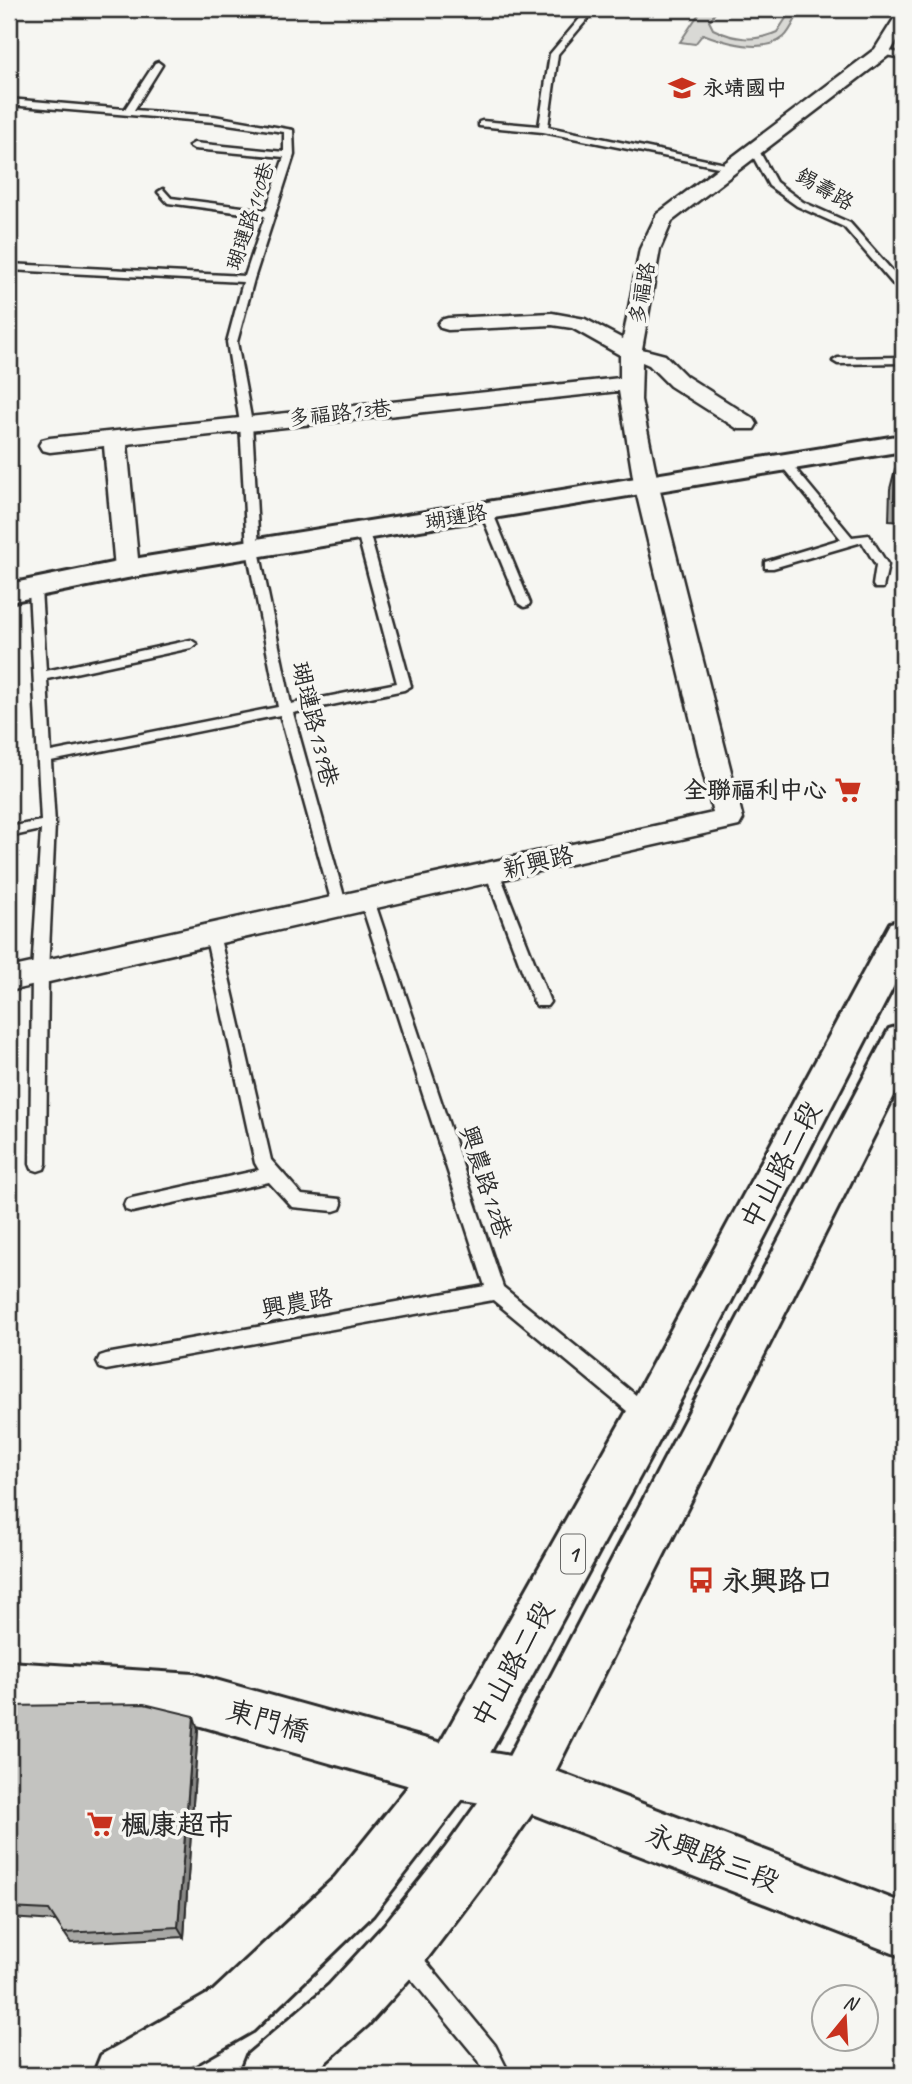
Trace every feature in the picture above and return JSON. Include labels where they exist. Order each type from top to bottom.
[{"type":"main road","name":"瑚璉路","points":[[22,591],[127,569],[903,443]]},
{"type":"main road","name":"中山路二段","points":[[121,2075],[233,2011],[354,1896],[452,1772],[648,1417],[903,933]]},
{"type":"main road","name":"中山路二段","points":[[267,2075],[357,1996],[400,1948],[466,1865],[522,1784],[903,1040]]},
{"type":"main road","name":"東門橋","points":[[9,1687],[194,1699],[452,1772],[522,1784]]},
{"type":"main road","name":"永興路三段","points":[[522,1784],[903,1930]]},
{"type":"street","points":[[754,149],[882,52],[903,17]]},
{"type":"street","name":"多福路","points":[[646,483],[630,400],[630,383],[631,352],[650,249],[664,218],[754,149]]},
{"type":"street","points":[[448,324],[552,319],[578,323],[631,352],[657,360],[678,381],[746,424]]},
{"type":"street","name":"多福路13巷","points":[[50,445],[630,383]]},
{"type":"street","points":[[115,438],[127,569]]},
{"type":"street","name":"新興路","points":[[9,980],[729,819],[646,483]]},
{"type":"lane","points":[[543,129],[554,54],[592,9]]},
{"type":"lane","points":[[882,52],[903,56]]},
{"type":"lane","points":[[128,112],[158,65]]},
{"type":"lane","name":"瑚璉路140巷","points":[[9,102],[214,119],[288,130],[289,155],[249,279],[233,342],[246,423],[253,550]]},
{"type":"lane","points":[[482,124],[543,129],[730,168]]},
{"type":"lane","points":[[194,146],[289,155]]},
{"type":"lane","name":"錫壽路","points":[[754,149],[772,184],[800,204],[847,225],[903,289]]},
{"type":"lane","points":[[163,192],[168,200],[272,214]]},
{"type":"lane","points":[[9,267],[249,279]]},
{"type":"lane","points":[[885,270],[903,269]]},
{"type":"lane","points":[[838,361],[903,360]]},
{"type":"lane","points":[[784,462],[849,541]]},
{"type":"lane","points":[[486,512],[524,603]]},
{"type":"lane","points":[[45,758],[404,687],[363,532]]},
{"type":"lane","points":[[769,565],[865,538],[882,565],[879,585]]},
{"type":"lane","name":"瑚璉路139巷","points":[[253,550],[286,711],[340,907]]},
{"type":"lane","points":[[22,591],[40,676],[48,824],[40,972],[38,1164]]},
{"type":"lane","points":[[40,676],[191,644]]},
{"type":"lane","points":[[9,832],[48,824]]},
{"type":"lane","points":[[492,872],[542,1002]]},
{"type":"lane","name":"興農路12巷","points":[[368,900],[496,1292]]},
{"type":"lane","points":[[212,934],[263,1163],[298,1202],[334,1204]]},
{"type":"lane","points":[[132,1205],[273,1174]]},
{"type":"lane","points":[[496,1292],[648,1417]]},
{"type":"lane","name":"興農路","points":[[106,1362],[496,1292]]},
{"type":"lane","points":[[400,1948],[487,2053],[498,2075]]},
{"type":"shaded area","points":[[702,9],[718,9],[709,21],[713,29],[729,36],[745,38],[777,32],[792,9],[801,9],[784,37],[765,45],[744,45],[703,34],[695,44],[680,42]]},
{"type":"building","points":[[895,469],[903,470],[903,501],[894,500]]},
{"type":"building","name":"楓康超市","points":[[144,1704],[194,1716],[178,1927],[64,1933],[49,1910],[9,1908],[9,1706]]},
{"type":"place","name":"永靖國中","points":[[682,88]]},
{"type":"place","name":"全聯福利中心","points":[[848,790]]},
{"type":"place","name":"永興路口","points":[[701,1580]]},
{"type":"place","name":"楓康超市","points":[[100,1824]]}]
